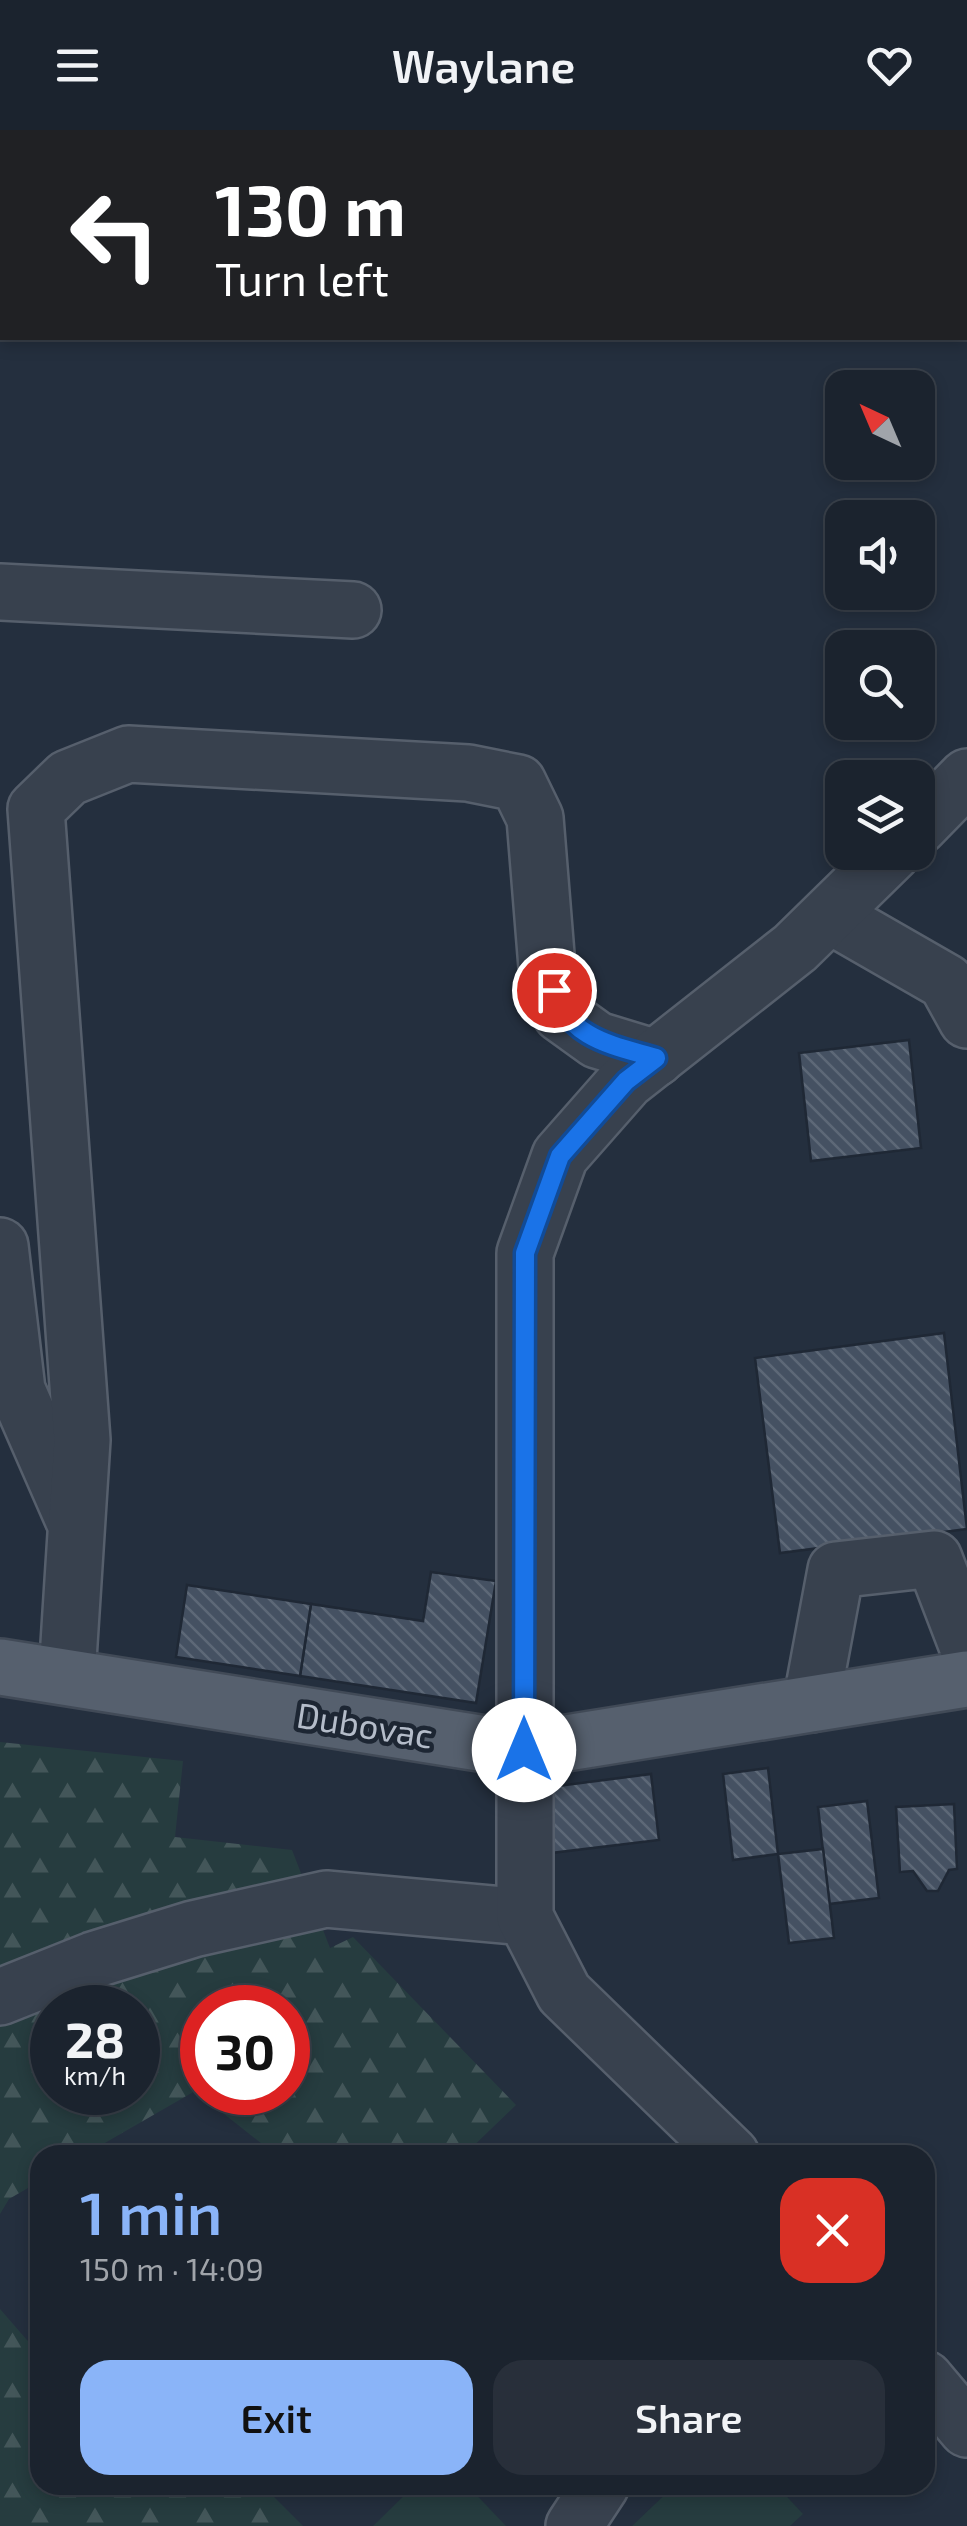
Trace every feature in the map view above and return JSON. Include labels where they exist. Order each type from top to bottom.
[{"type":"main road","name":"Dubovac","points":[[0,1667],[524,1750],[967,1679]]},
{"type":"street","points":[[0,592],[353,610]]},
{"type":"street","points":[[67,1675],[82,1440],[36,809],[68,778],[128,754],[468,773],[518,784],[535,818],[547,967],[561,1014],[597,1040],[656,1058]]},
{"type":"street","points":[[935,810],[967,777]]},
{"type":"street","points":[[720,2145],[564,1993],[525,1917],[525,1253],[560,1156],[626,1081],[831,916],[876,870]]},
{"type":"street","points":[[831,916],[946,982],[967,1020]]},
{"type":"street","points":[[0,1246],[18,1390],[76,1525]]},
{"type":"street","points":[[811,1704],[836,1570],[934,1559],[967,1646]]},
{"type":"street","points":[[0,1997],[92,1960],[176,1934],[326,1899],[525,1917]]},
{"type":"street","points":[[935,2390],[967,2429]]},
{"type":"street","points":[[574,2526],[594,2495]]},
{"type":"green space","points":[[0,1742],[183,1761],[175,1837],[292,1850],[330,1948],[353,1937],[516,2105],[474,2145],[263,2145],[225,2115],[310,2115],[310,1985],[180,1985],[180,2100],[160,2111],[160,1985],[30,1985],[30,2115],[153,2115],[101,2145],[30,2145],[30,2187],[9,2199],[0,2214]]},
{"type":"green space","points":[[0,2309],[30,2344],[30,2495],[272,2495],[303,2526],[0,2526]]},
{"type":"green space","points":[[405,2495],[477,2495],[506,2526],[373,2526]]},
{"type":"green space","points":[[665,2495],[785,2495],[803,2514],[790,2526],[632,2526]]},
{"type":"building","points":[[909,1040],[921,1148],[811,1161],[799,1053]]},
{"type":"building","points":[[944,1333],[967,1529],[780,1553],[755,1358]]},
{"type":"building","points":[[431,1572],[496,1581],[476,1703],[300,1676],[311,1604],[423,1621]]},
{"type":"building","points":[[187,1585],[311,1604],[300,1676],[176,1657]]},
{"type":"building","points":[[768,1768],[778,1854],[733,1860],[723,1774]]},
{"type":"building","points":[[651,1774],[659,1840],[551,1853],[542,1788]]},
{"type":"building","points":[[867,1801],[879,1898],[829,1904],[818,1807]]},
{"type":"building","points":[[954,1804],[957,1869],[949,1870],[938,1891],[927,1891],[913,1871],[900,1872],[896,1807]]},
{"type":"building","points":[[823,1849],[834,1938],[789,1943],[778,1854]]},
{"type":"route","points":[[524,1750],[525,1253],[560,1156],[626,1081],[656,1058],[597,1040],[561,1014],[554,990]]}]
